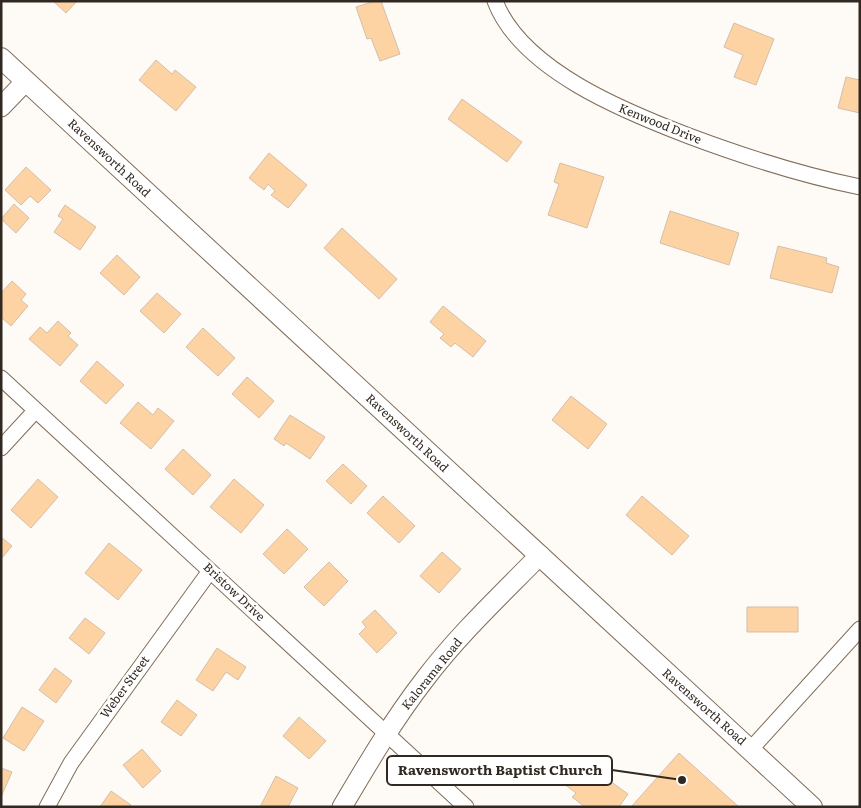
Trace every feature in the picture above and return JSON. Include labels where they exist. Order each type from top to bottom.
[{"type":"main road","name":"Ravensworth Road","points":[[1,58],[812,807]]},
{"type":"street","name":"Kenwood Drive","points":[[495,1],[504,19],[520,39],[542,61],[567,79],[604,100],[646,120],[741,156],[817,179],[860,187]]},
{"type":"street","points":[[1,107],[26,81]]},
{"type":"street","name":"Bristow Drive","points":[[1,378],[466,807]]},
{"type":"street","points":[[1,448],[35,411]]},
{"type":"street","name":"Kalorama Road","points":[[342,807],[386,733],[440,661],[540,555]]},
{"type":"street","name":"Weber Street","points":[[47,807],[71,763],[210,571]]},
{"type":"street","points":[[750,749],[860,629]]},
{"type":"building","points":[[53,1],[77,1],[66,13]]},
{"type":"building","points":[[381,1],[400,54],[380,61],[371,38],[367,39],[356,7]]},
{"type":"building","points":[[734,23],[774,39],[756,85],[734,77],[743,55],[724,47]]},
{"type":"building","points":[[156,60],[172,74],[175,70],[196,87],[176,111],[139,80]]},
{"type":"building","points":[[846,77],[860,80],[860,113],[838,108]]},
{"type":"building","points":[[462,99],[522,142],[507,162],[448,119]]},
{"type":"building","points":[[269,153],[307,185],[288,208],[271,195],[275,191],[268,184],[264,190],[249,178]]},
{"type":"building","points":[[560,163],[604,177],[587,228],[548,215],[559,184],[554,182]]},
{"type":"building","points":[[26,167],[51,190],[38,203],[30,196],[21,205],[5,190]]},
{"type":"building","points":[[14,204],[29,218],[16,233],[1,219]]},
{"type":"building","points":[[65,205],[96,227],[80,250],[54,232],[63,219],[58,216]]},
{"type":"building","points":[[670,211],[739,233],[729,265],[660,243]]},
{"type":"building","points":[[342,228],[397,279],[379,299],[324,248]]},
{"type":"building","points":[[778,246],[827,258],[826,263],[839,267],[832,293],[770,278]]},
{"type":"building","points":[[117,255],[140,277],[124,295],[100,273]]},
{"type":"building","points":[[12,281],[26,294],[21,300],[28,306],[11,326],[1,317],[1,293]]},
{"type":"building","points":[[157,293],[181,314],[164,333],[140,311]]},
{"type":"building","points":[[443,306],[486,341],[473,357],[455,343],[451,347],[440,338],[444,334],[430,322]]},
{"type":"building","points":[[58,321],[71,333],[68,336],[78,345],[60,366],[29,339],[40,327],[47,333]]},
{"type":"building","points":[[203,328],[235,358],[218,376],[186,347]]},
{"type":"building","points":[[97,361],[124,385],[106,404],[80,381]]},
{"type":"building","points":[[247,377],[274,401],[259,418],[232,394]]},
{"type":"building","points":[[571,396],[607,424],[588,449],[552,420]]},
{"type":"building","points":[[138,402],[153,415],[158,408],[174,421],[151,449],[120,423]]},
{"type":"building","points":[[290,415],[325,437],[310,459],[286,443],[284,446],[274,439]]},
{"type":"building","points":[[183,449],[211,475],[193,495],[165,469]]},
{"type":"building","points":[[343,464],[367,486],[351,504],[326,481]]},
{"type":"building","points":[[38,479],[58,497],[31,528],[11,510]]},
{"type":"building","points":[[234,479],[264,505],[241,533],[210,507]]},
{"type":"building","points":[[383,496],[415,526],[399,543],[367,513]]},
{"type":"building","points":[[642,496],[689,536],[672,555],[626,515]]},
{"type":"building","points":[[287,529],[308,549],[284,574],[263,554]]},
{"type":"building","points":[[1,537],[12,546],[1,559]]},
{"type":"building","points":[[109,543],[142,570],[118,600],[85,573]]},
{"type":"building","points":[[442,552],[461,569],[439,593],[420,576]]},
{"type":"building","points":[[329,562],[348,581],[324,606],[304,587]]},
{"type":"building","points":[[747,607],[798,607],[798,632],[747,632]]},
{"type":"building","points":[[375,610],[397,633],[377,653],[359,634],[366,627],[362,622]]},
{"type":"building","points":[[85,618],[105,633],[89,654],[69,638]]},
{"type":"building","points":[[217,648],[246,667],[238,680],[226,672],[213,691],[196,680]]},
{"type":"building","points":[[55,668],[72,681],[56,703],[39,690]]},
{"type":"building","points":[[177,700],[197,715],[181,736],[161,722]]},
{"type":"building","points":[[22,707],[44,721],[24,751],[3,738]]},
{"type":"building","points":[[299,717],[326,741],[309,759],[283,736]]},
{"type":"building","points":[[142,749],[161,771],[143,788],[123,765]]},
{"type":"building","points":[[679,753],[739,807],[631,807]]},
{"type":"building","points":[[581,760],[628,794],[619,807],[585,807],[572,797],[576,793],[564,784]]},
{"type":"building","points":[[1,768],[12,772],[1,797]]},
{"type":"building","points":[[276,776],[298,788],[288,807],[260,807]]},
{"type":"building","points":[[111,791],[131,805],[130,807],[100,807]]},
{"type":"place","name":"Ravensworth Baptist Church","points":[[682,780]]}]
